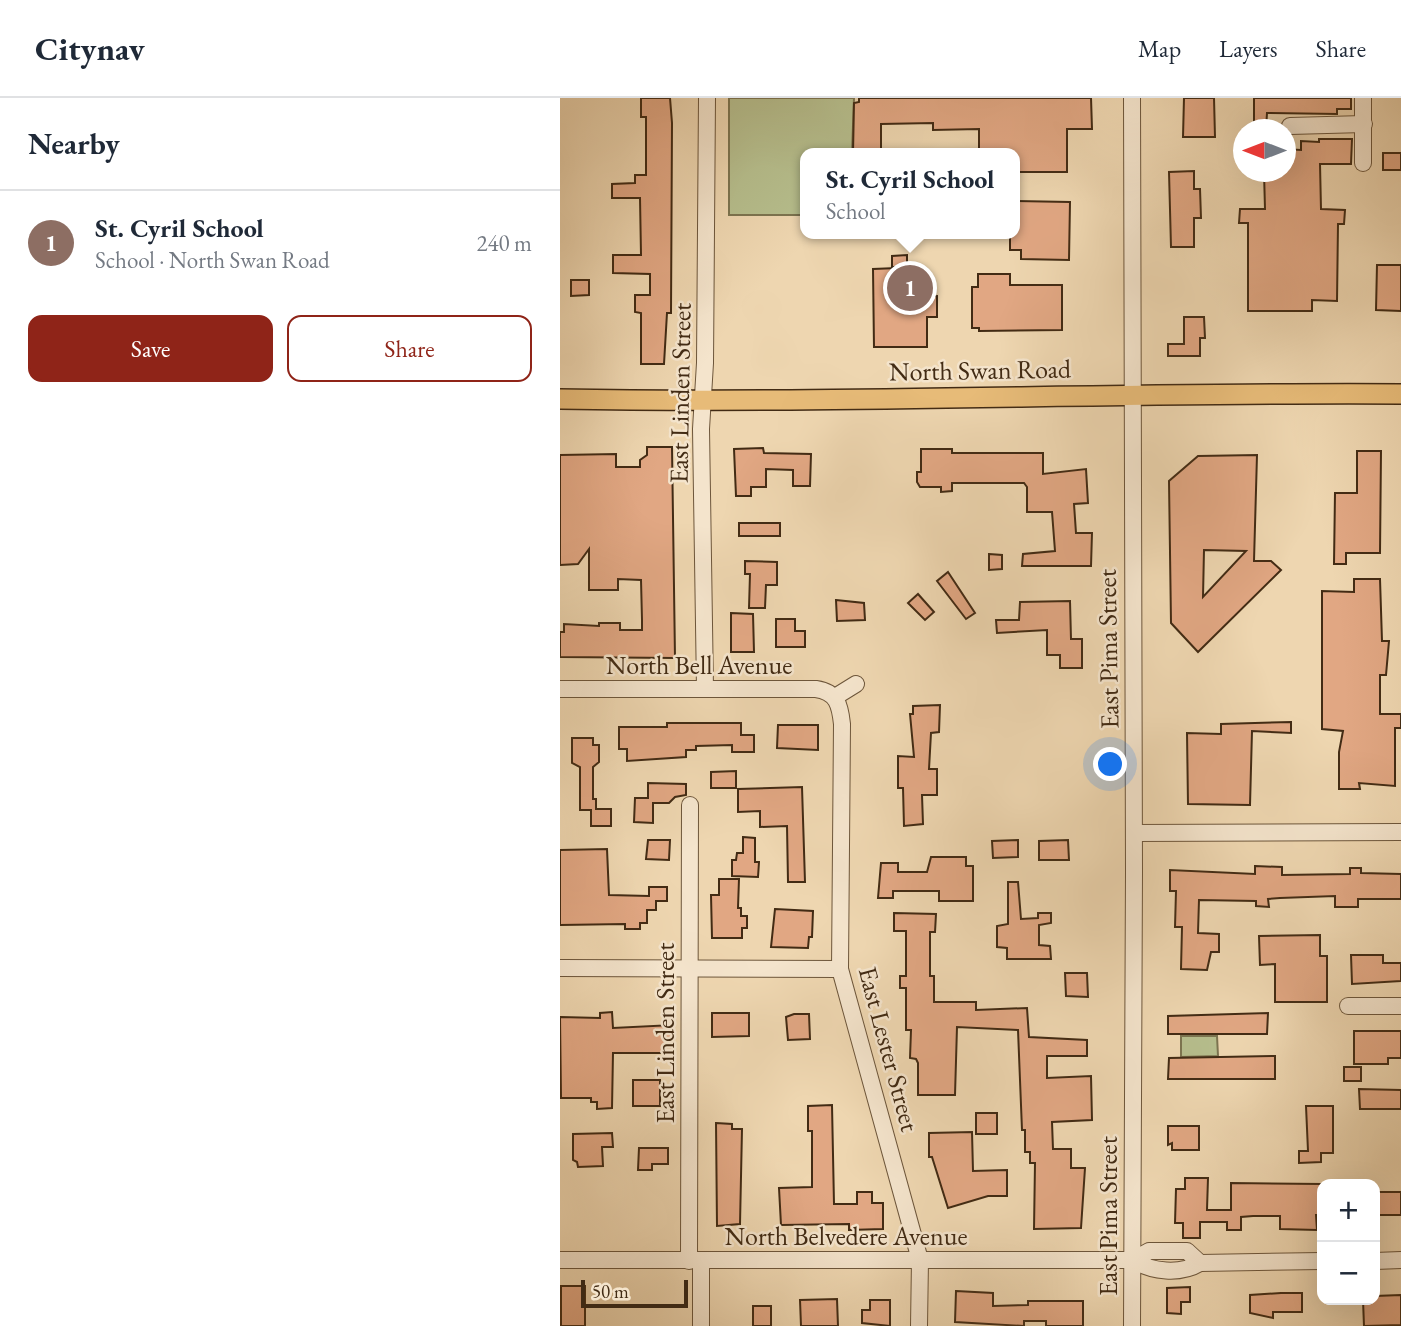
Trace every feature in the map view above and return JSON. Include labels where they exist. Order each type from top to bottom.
[{"type":"main road","name":"North Swan Road","points":[[560,399],[703,402],[1131,393],[1401,394]]},
{"type":"street","name":"East Linden Street","points":[[705,689],[703,402],[707,98]]},
{"type":"street","name":"East Pima Street","points":[[1132,98],[1131,393],[1135,833],[1132,1326]]},
{"type":"street","points":[[1363,98],[1363,163]]},
{"type":"street","points":[[1296,126],[1364,124]]},
{"type":"street","points":[[835,697],[856,684]]},
{"type":"street","name":"North Bell Avenue","points":[[560,689],[816,689],[828,691],[835,697]]},
{"type":"street","name":"East Lester Street","points":[[835,697],[842,724],[840,969],[920,1259],[919,1326]]},
{"type":"street","name":"East Linden Street","points":[[690,805],[695,1261],[701,1326]]},
{"type":"street","points":[[1135,833],[1401,832]]},
{"type":"street","points":[[560,968],[840,969]]},
{"type":"street","points":[[1348,1006],[1401,1006]]},
{"type":"street","name":"North Belvedere Avenue","points":[[560,1260],[1133,1260],[1149,1251],[1187,1251],[1200,1263],[1317,1261]]},
{"type":"street","points":[[1380,1261],[1401,1260]]},
{"type":"green space","points":[[729,98],[854,98],[852,148],[800,148],[800,215],[729,215]]},
{"type":"green space","points":[[1181,1036],[1217,1036],[1218,1056],[1181,1057]]},
{"type":"building","points":[[641,98],[670,98],[671,313],[667,313],[664,364],[641,364],[641,313],[635,312],[635,295],[650,295],[650,274],[613,273],[613,255],[641,255],[640,198],[612,198],[612,184],[635,183],[635,175],[646,175],[646,117],[641,117]]},
{"type":"building","points":[[859,98],[1091,98],[1092,129],[1067,129],[1067,172],[1020,172],[1020,148],[979,148],[979,129],[933,130],[933,123],[881,124],[881,148],[853,148],[854,103],[859,102]]},
{"type":"building","points":[[1184,98],[1214,98],[1215,137],[1183,137]]},
{"type":"building","points":[[1254,98],[1351,98],[1351,109],[1337,109],[1337,114],[1267,113],[1267,119],[1254,119]]},
{"type":"building","points":[[1319,139],[1352,139],[1351,164],[1320,164],[1321,209],[1345,210],[1344,224],[1338,224],[1337,301],[1312,300],[1312,311],[1248,311],[1248,223],[1239,223],[1240,209],[1265,209],[1264,182],[1296,182],[1296,150],[1301,150],[1301,141],[1319,142]]},
{"type":"building","points":[[1383,153],[1401,153],[1401,170],[1383,170]]},
{"type":"building","points":[[1194,171],[1194,189],[1200,189],[1201,218],[1194,218],[1194,247],[1171,247],[1169,172]]},
{"type":"building","points":[[1020,201],[1070,202],[1069,260],[1021,259],[1021,250],[1010,250],[1010,239],[1020,239]]},
{"type":"building","points":[[907,255],[907,267],[892,267],[892,256]]},
{"type":"building","points":[[1377,265],[1401,265],[1401,311],[1376,310]]},
{"type":"building","points":[[897,268],[897,290],[928,290],[928,297],[937,296],[937,317],[927,317],[927,347],[874,347],[873,269]]},
{"type":"building","points":[[978,274],[1010,274],[1010,285],[1062,285],[1062,330],[979,331],[979,328],[972,328],[972,287],[978,287]]},
{"type":"building","points":[[571,280],[589,280],[589,295],[571,296]]},
{"type":"building","points":[[1184,317],[1204,317],[1205,338],[1200,338],[1200,356],[1168,356],[1168,344],[1184,344]]},
{"type":"building","points":[[647,447],[672,447],[675,658],[560,657],[560,632],[564,632],[564,624],[599,626],[599,623],[620,623],[620,630],[642,630],[642,620],[641,580],[618,579],[618,590],[589,590],[589,549],[578,564],[560,565],[560,455],[616,454],[616,467],[640,467],[640,460],[647,455]]},
{"type":"building","points":[[763,448],[764,453],[811,454],[810,486],[793,486],[793,470],[766,469],[766,487],[751,487],[751,496],[736,496],[734,449]]},
{"type":"building","points":[[921,449],[952,449],[952,453],[1043,453],[1043,474],[1086,469],[1088,503],[1074,504],[1076,533],[1092,533],[1091,566],[1022,566],[1023,554],[1055,551],[1052,512],[1027,512],[1027,487],[1024,483],[952,483],[952,491],[941,492],[941,487],[920,487],[917,472],[921,472]]},
{"type":"building","points":[[1357,451],[1381,451],[1380,553],[1346,553],[1346,564],[1334,564],[1335,493],[1357,493]]},
{"type":"building","points":[[1257,455],[1254,561],[1271,561],[1281,570],[1198,652],[1171,623],[1169,481],[1198,456]],"holes":[[[1204,550],[1246,551],[1203,597]]]},
{"type":"building","points":[[739,523],[780,523],[780,536],[739,536]]},
{"type":"building","points":[[989,554],[1002,555],[1002,569],[989,570]]},
{"type":"building","points":[[745,561],[777,562],[777,585],[766,585],[765,608],[749,608],[750,574],[745,574]]},
{"type":"building","points":[[948,572],[975,613],[966,619],[937,581]]},
{"type":"building","points":[[1354,579],[1380,579],[1382,641],[1389,641],[1386,675],[1380,675],[1380,714],[1401,714],[1401,728],[1395,728],[1395,786],[1359,783],[1360,789],[1339,789],[1339,752],[1343,731],[1322,729],[1322,591],[1354,592]]},
{"type":"building","points":[[918,594],[934,612],[925,620],[908,603]]},
{"type":"building","points":[[836,600],[864,603],[865,620],[837,621]]},
{"type":"building","points":[[1070,601],[1071,639],[1082,639],[1082,668],[1060,668],[1060,655],[1047,655],[1047,630],[997,633],[996,620],[1019,620],[1020,602]]},
{"type":"building","points":[[731,613],[753,614],[754,652],[731,652]]},
{"type":"building","points":[[776,619],[795,619],[795,631],[805,631],[805,647],[776,647]]},
{"type":"building","points":[[940,705],[939,732],[931,733],[929,769],[937,769],[937,795],[922,795],[923,824],[904,826],[903,788],[898,788],[898,756],[914,757],[910,714],[913,714],[913,706]]},
{"type":"building","points":[[1291,722],[1291,733],[1252,731],[1250,805],[1188,804],[1187,733],[1221,734],[1221,724]]},
{"type":"building","points":[[667,723],[741,723],[741,735],[754,735],[754,752],[732,752],[732,745],[696,746],[696,750],[686,750],[686,757],[627,761],[627,749],[619,749],[619,727],[667,727]]},
{"type":"building","points":[[778,725],[818,725],[818,750],[777,748]]},
{"type":"building","points":[[572,738],[593,738],[593,745],[599,745],[599,762],[593,767],[593,799],[596,799],[596,809],[611,809],[611,826],[591,826],[591,810],[580,810],[580,767],[572,763]]},
{"type":"building","points":[[736,771],[736,788],[711,788],[711,772]]},
{"type":"building","points":[[648,783],[686,784],[686,795],[675,797],[669,803],[653,803],[653,823],[634,822],[635,798],[648,798]]},
{"type":"building","points":[[802,787],[805,882],[788,882],[787,826],[760,827],[760,811],[738,812],[738,789]]},
{"type":"building","points":[[743,837],[755,838],[755,862],[759,862],[758,877],[732,876],[732,860],[736,860],[737,853],[743,853]]},
{"type":"building","points":[[648,840],[670,840],[669,860],[646,859]]},
{"type":"building","points":[[1018,840],[1018,857],[993,858],[992,841]]},
{"type":"building","points":[[1068,840],[1069,860],[1039,860],[1039,841]]},
{"type":"building","points":[[607,849],[609,895],[649,896],[649,887],[667,887],[667,901],[656,901],[656,910],[647,910],[647,923],[640,923],[640,929],[625,929],[625,924],[560,925],[560,850]]},
{"type":"building","points":[[931,857],[966,857],[966,866],[973,866],[973,901],[939,901],[939,891],[893,891],[893,898],[878,898],[881,863],[898,863],[898,872],[927,872]]},
{"type":"building","points":[[1255,866],[1282,867],[1282,875],[1350,874],[1350,868],[1361,868],[1361,873],[1401,874],[1401,899],[1358,899],[1358,907],[1335,907],[1335,896],[1268,899],[1269,907],[1256,906],[1256,901],[1199,900],[1198,933],[1219,934],[1219,952],[1211,952],[1207,970],[1181,969],[1182,927],[1175,927],[1176,891],[1170,891],[1170,870],[1255,874]]},
{"type":"building","points":[[719,879],[739,879],[738,908],[741,908],[741,916],[747,916],[747,928],[742,928],[742,938],[712,938],[711,895],[719,895]]},
{"type":"building","points":[[1008,882],[1018,882],[1021,919],[1038,918],[1038,913],[1051,913],[1051,923],[1039,925],[1039,945],[1050,946],[1051,959],[1007,959],[1007,948],[997,947],[997,926],[1008,924]]},
{"type":"building","points":[[775,909],[813,911],[812,937],[809,937],[808,948],[771,947]]},
{"type":"building","points":[[894,913],[936,914],[935,932],[930,932],[930,976],[934,976],[934,1002],[976,1002],[976,1010],[1027,1008],[1029,1037],[1087,1040],[1087,1056],[1047,1056],[1047,1078],[1091,1076],[1092,1120],[1052,1122],[1053,1149],[1071,1149],[1071,1168],[1085,1168],[1081,1228],[1034,1229],[1035,1163],[1030,1163],[1030,1152],[1025,1152],[1025,1130],[1022,1130],[1018,1030],[957,1027],[955,1095],[918,1095],[918,1063],[916,1059],[910,1058],[911,1030],[906,1030],[906,988],[900,988],[900,976],[906,976],[906,931],[894,931]]},
{"type":"building","points":[[1320,935],[1320,956],[1327,956],[1327,1002],[1275,1002],[1275,964],[1260,965],[1259,936]]},
{"type":"building","points":[[1351,955],[1383,955],[1383,963],[1401,963],[1401,981],[1352,984]]},
{"type":"building","points":[[1065,973],[1087,973],[1088,997],[1066,996]]},
{"type":"building","points":[[612,1012],[613,1028],[673,1025],[674,1050],[662,1050],[662,1053],[613,1053],[612,1108],[597,1109],[597,1102],[591,1102],[591,1098],[561,1098],[560,1017],[600,1018],[600,1013]]},
{"type":"building","points":[[712,1013],[749,1013],[749,1036],[712,1037]]},
{"type":"building","points":[[1268,1013],[1267,1034],[1168,1034],[1168,1016]]},
{"type":"building","points":[[809,1014],[810,1039],[788,1040],[786,1017]]},
{"type":"building","points":[[1354,1031],[1401,1031],[1401,1058],[1388,1058],[1388,1064],[1354,1064]]},
{"type":"building","points":[[1275,1056],[1275,1079],[1168,1079],[1169,1058]]},
{"type":"building","points":[[1344,1067],[1361,1067],[1361,1081],[1344,1081]]},
{"type":"building","points":[[633,1080],[660,1080],[660,1106],[633,1106]]},
{"type":"building","points":[[1359,1089],[1401,1090],[1401,1109],[1360,1109]]},
{"type":"building","points":[[832,1105],[834,1204],[857,1204],[857,1192],[872,1192],[872,1203],[883,1203],[883,1229],[849,1230],[849,1224],[781,1225],[779,1188],[812,1187],[812,1131],[808,1131],[808,1106]]},
{"type":"building","points":[[1306,1106],[1333,1106],[1333,1153],[1321,1153],[1321,1162],[1299,1163],[1299,1151],[1308,1151]]},
{"type":"building","points":[[976,1113],[997,1113],[997,1134],[976,1134]]},
{"type":"building","points":[[716,1123],[732,1124],[732,1129],[742,1129],[740,1224],[717,1226]]},
{"type":"building","points":[[1168,1126],[1199,1126],[1199,1150],[1172,1150],[1172,1143],[1168,1145]]},
{"type":"building","points":[[972,1132],[973,1171],[1007,1170],[1007,1196],[988,1196],[948,1208],[932,1157],[929,1157],[929,1133]]},
{"type":"building","points":[[612,1133],[613,1147],[602,1147],[603,1166],[578,1167],[573,1160],[573,1134]]},
{"type":"building","points":[[639,1148],[668,1148],[668,1164],[652,1164],[652,1170],[638,1170]]},
{"type":"building","points":[[1185,1178],[1208,1178],[1207,1210],[1231,1210],[1231,1183],[1317,1184],[1317,1230],[1280,1229],[1280,1216],[1253,1216],[1241,1217],[1241,1230],[1227,1230],[1227,1222],[1200,1222],[1200,1238],[1183,1238],[1183,1223],[1175,1223],[1176,1189],[1185,1189]]},
{"type":"building","points":[[1380,1192],[1401,1192],[1401,1215],[1380,1215]]},
{"type":"building","points":[[561,1286],[585,1286],[585,1326],[561,1326]]},
{"type":"building","points":[[1190,1287],[1190,1302],[1181,1302],[1181,1314],[1167,1313],[1167,1288]]},
{"type":"building","points":[[956,1291],[993,1293],[993,1306],[1028,1305],[1028,1301],[1083,1301],[1083,1326],[1046,1326],[1046,1321],[1024,1321],[1024,1326],[955,1322]]},
{"type":"building","points":[[1302,1293],[1302,1312],[1273,1312],[1273,1318],[1250,1313],[1250,1295]]},
{"type":"building","points":[[1401,1295],[1401,1325],[1364,1326],[1363,1305],[1380,1305],[1380,1296]]},
{"type":"building","points":[[837,1299],[838,1326],[801,1326],[800,1300]]},
{"type":"building","points":[[870,1300],[890,1300],[890,1326],[862,1323],[862,1310],[870,1310]]},
{"type":"building","points":[[753,1306],[771,1306],[771,1326],[753,1326]]},
{"type":"place","name":"St. Cyril School","points":[[910,288]]}]
